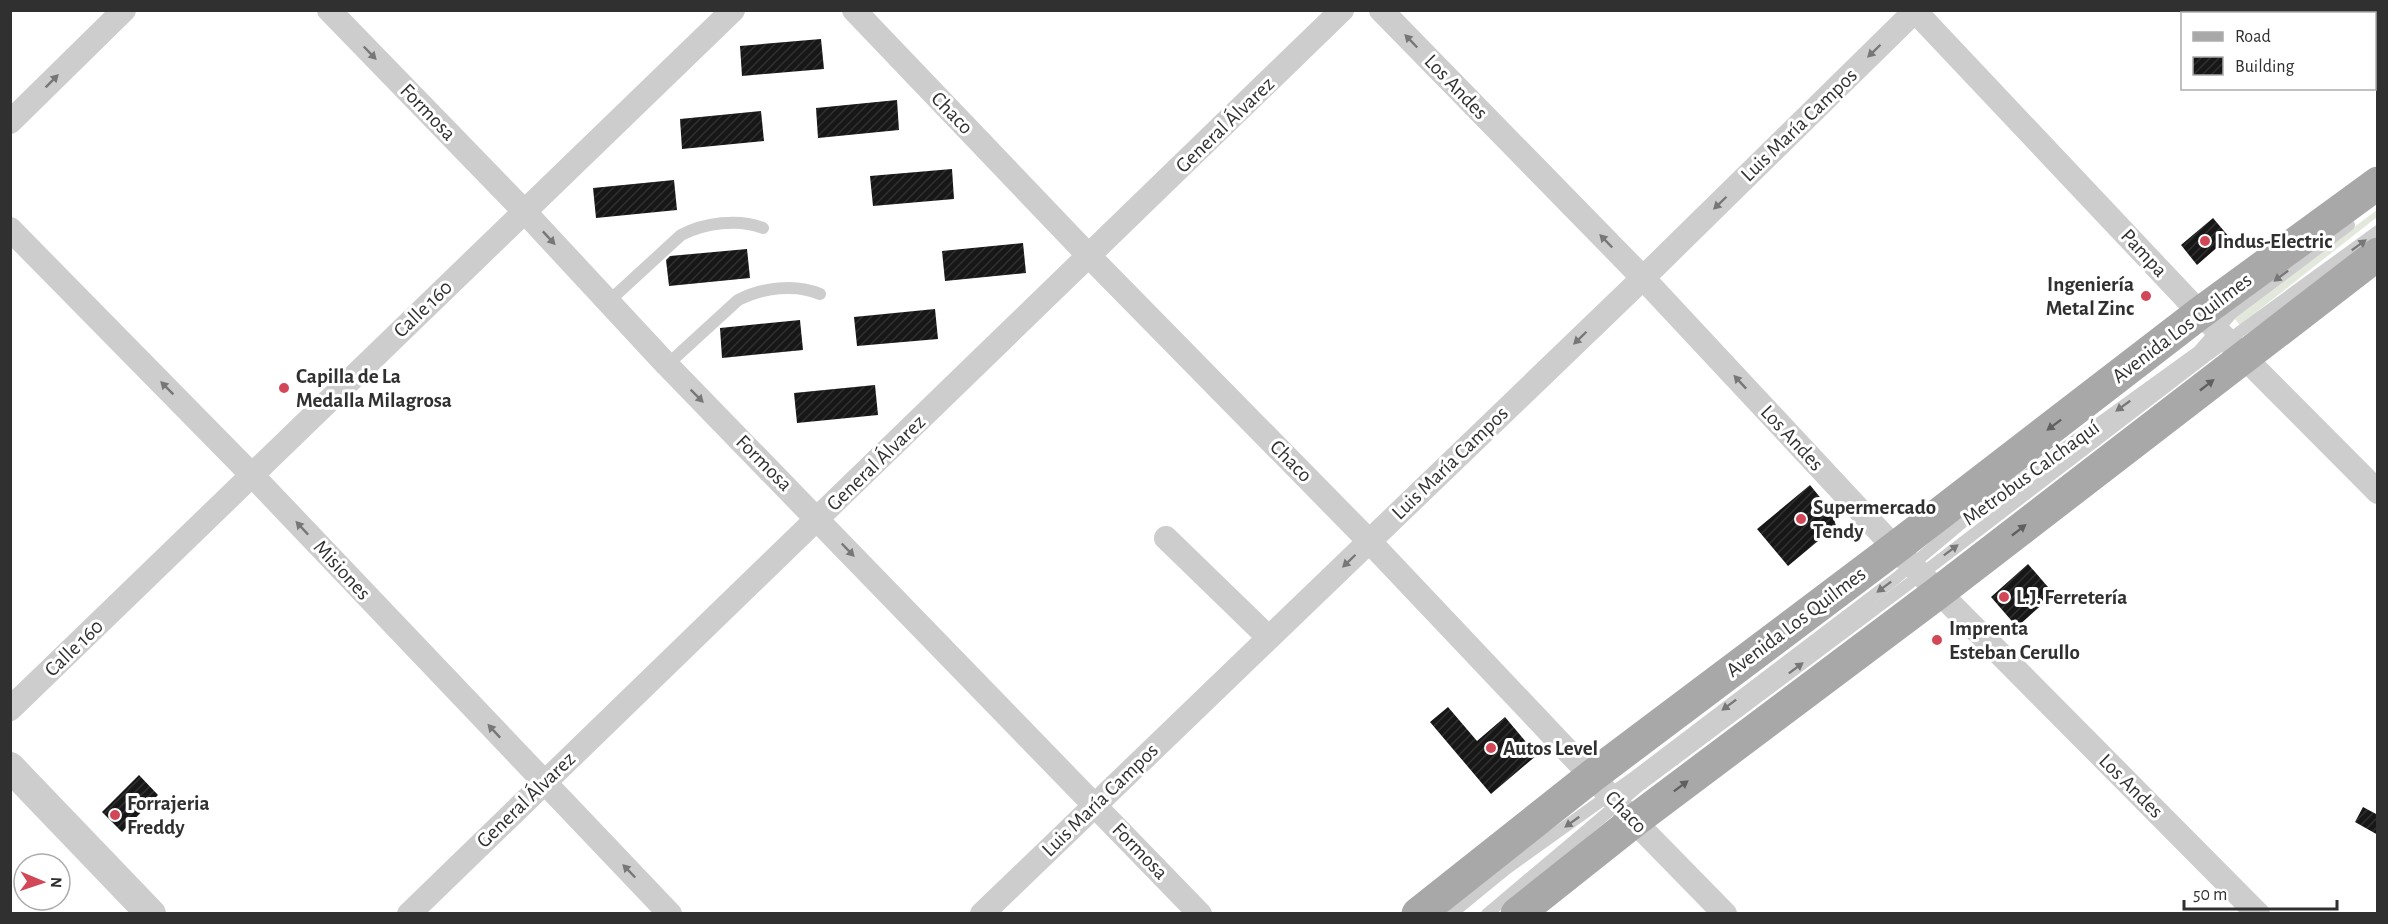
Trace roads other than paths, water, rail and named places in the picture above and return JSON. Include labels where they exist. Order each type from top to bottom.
[{"type":"main road","name":"Avenida Los Quilmes","points":[[1418,914],[1613,799],[1917,569],[2222,335],[2378,183]]},
{"type":"main road","name":"Avenida Los Quilmes","points":[[1517,914],[1613,799],[2222,335],[2378,254]]},
{"type":"street","points":[[10,122],[124,10]]},
{"type":"street","name":"Formosa","points":[[329,10],[524,211],[667,365],[1200,914]]},
{"type":"street","name":"Calle 160","points":[[10,709],[733,10]]},
{"type":"street","name":"Chaco","points":[[854,10],[1089,257],[1369,541],[1725,914]]},
{"type":"street","name":"General Álvarez","points":[[409,914],[1342,10]]},
{"type":"street","name":"Los Andes","points":[[1381,10],[1643,278],[1917,569],[2249,911]]},
{"type":"street","name":"Luis María Campos","points":[[982,914],[1643,278],[1915,11]]},
{"type":"street","name":"Pampa","points":[[1915,11],[2222,335],[2378,492]]},
{"type":"street","name":"Misiones","points":[[10,229],[252,475],[670,914]]},
{"type":"street","points":[[1166,538],[1269,638]]},
{"type":"street","points":[[10,767],[151,914]]},
{"type":"lane","points":[[2222,335],[2232,313],[2359,217]]},
{"type":"lane","points":[[608,302],[681,235],[693,228],[750,223],[762,228]]},
{"type":"lane","points":[[2222,335],[2378,231]]},
{"type":"lane","points":[[667,365],[738,300],[751,294],[784,289],[808,289],[820,294]]},
{"type":"lane","points":[[1451,914],[1506,869],[1613,799]]},
{"type":"lane","points":[[1487,914],[1613,799]]},
{"type":"place","name":"Indus-Electric","points":[[2205,241]]},
{"type":"place","name":"Ingeniería Metal Zinc","points":[[2146,296]]},
{"type":"place","name":"Capilla de La Medalla Milagrosa","points":[[284,388]]},
{"type":"place","name":"Supermercado Tendy","points":[[1801,519]]},
{"type":"place","name":"L.J. Ferretería","points":[[2004,597]]},
{"type":"place","name":"Imprenta Esteban Cerullo","points":[[1937,640]]},
{"type":"place","name":"Autos Level","points":[[1491,748]]},
{"type":"place","name":"Forrajeria Freddy","points":[[115,815]]}]
